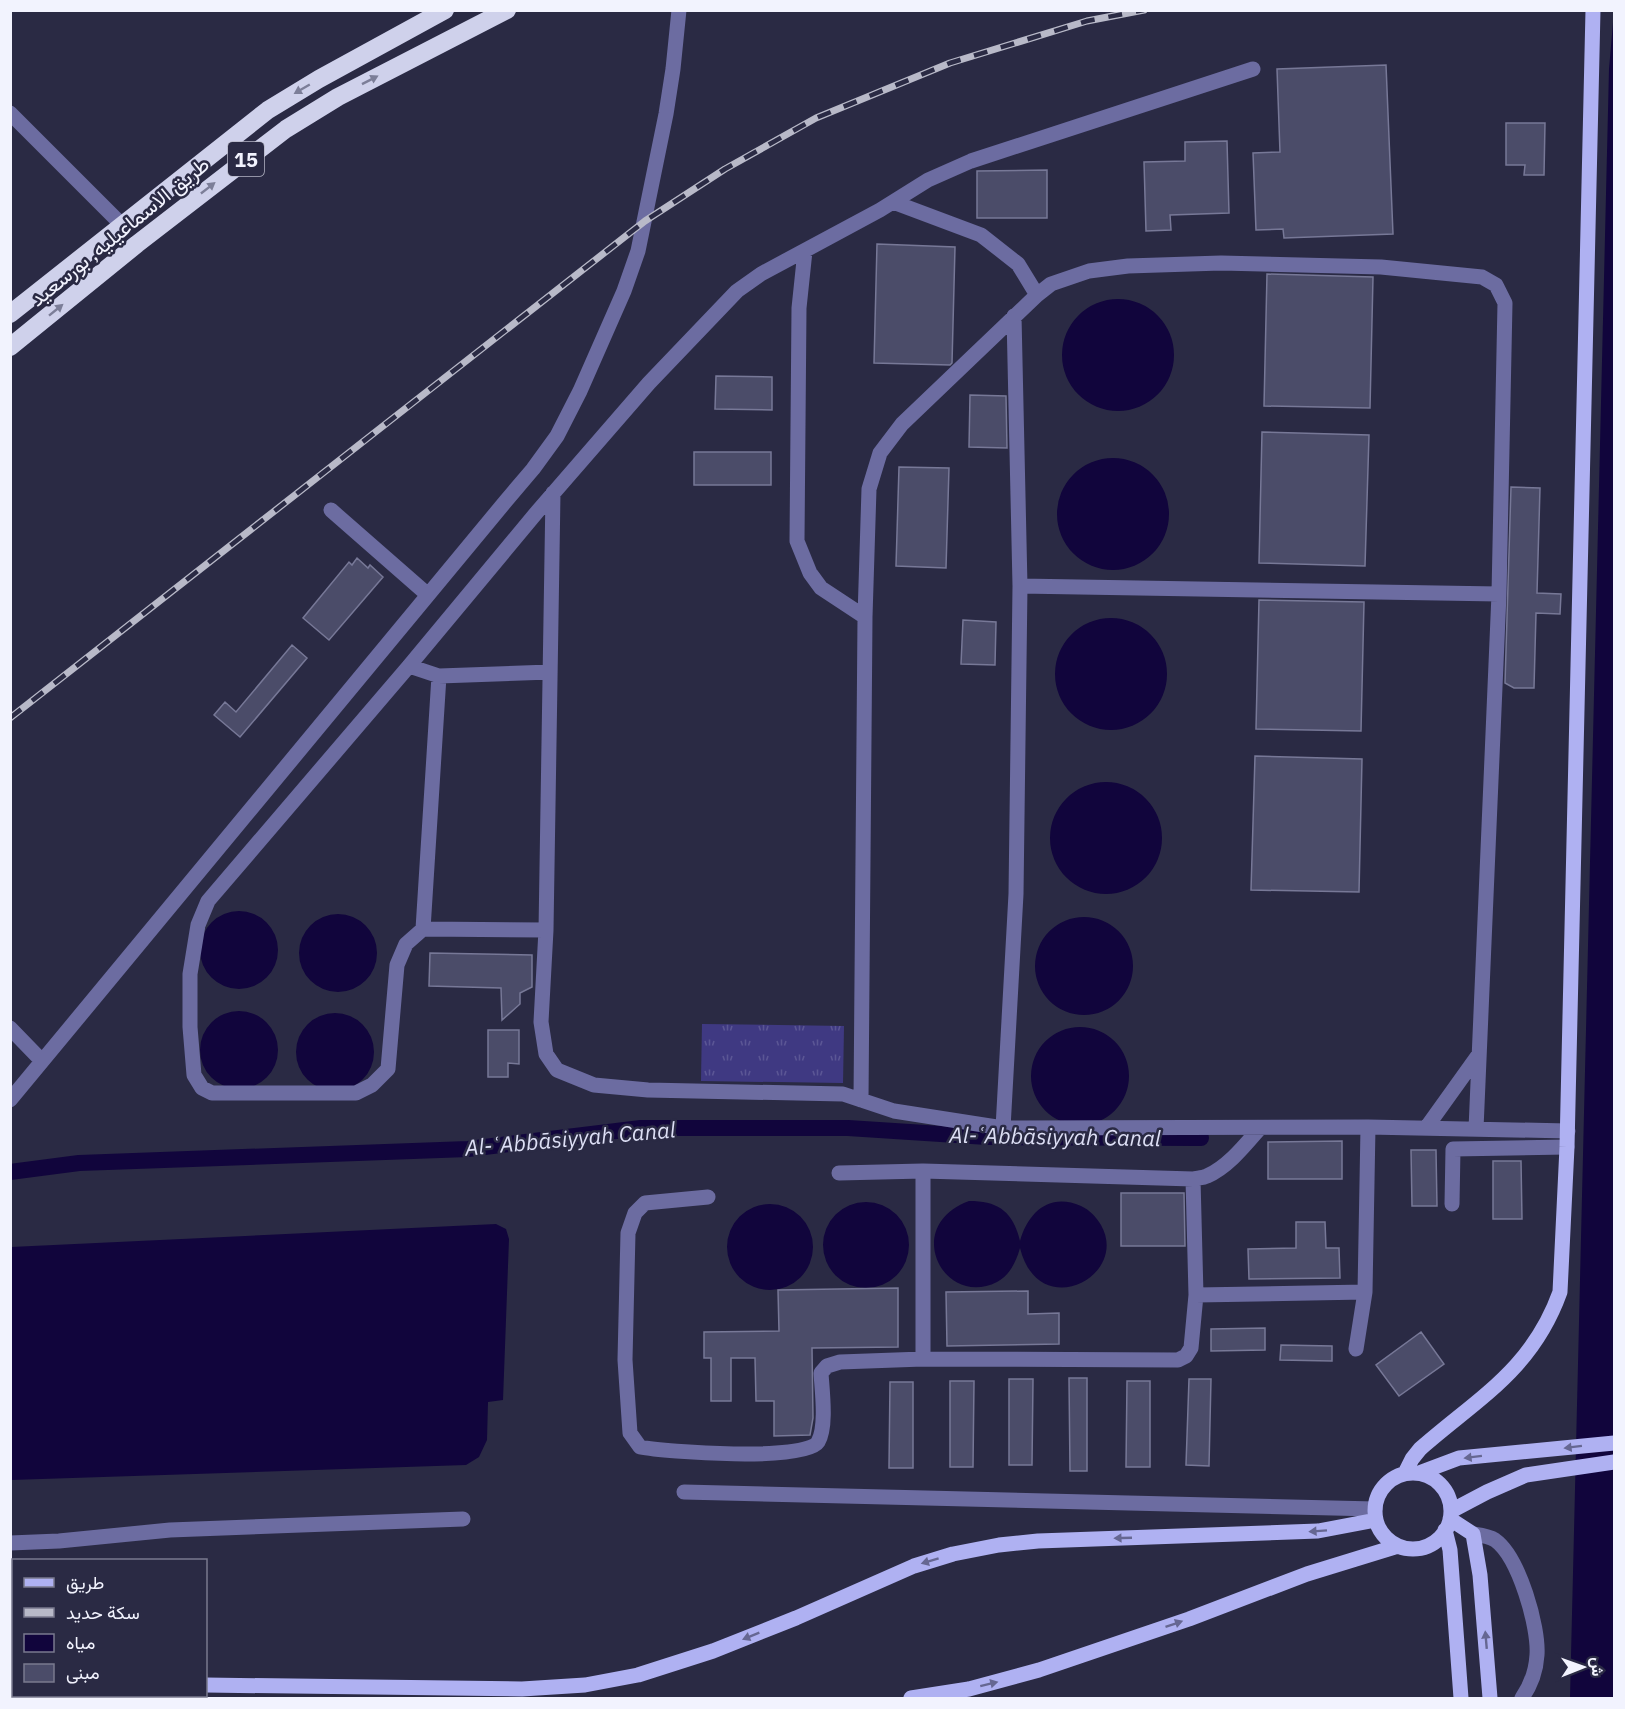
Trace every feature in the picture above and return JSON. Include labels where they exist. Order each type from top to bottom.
[{"type":"highway","name":"طريق الاسماعيليه, بورسعيد","points":[[10,314],[268,110],[319,79],[445,10]]},
{"type":"highway","name":"طريق الاسماعيليه, بورسعيد","points":[[13,342],[286,129],[338,97],[507,10]]},
{"type":"main road","points":[[1412,1473],[1412,1459],[1420,1449],[1499,1384],[1517,1366],[1542,1333],[1560,1292],[1568,1131],[1593,10]]},
{"type":"main road","points":[[1614,1443],[1459,1458],[1386,1483],[1378,1495],[1375,1514],[1384,1536],[1398,1546],[1407,1549],[1425,1547],[1440,1538],[1449,1520],[1509,1481],[1534,1473],[1614,1462]]},
{"type":"main road","points":[[1412,1473],[1427,1475],[1442,1486],[1447,1493],[1461,1698]]},
{"type":"main road","points":[[207,1685],[366,1686],[405,1692],[556,1688],[638,1675],[713,1651],[914,1566],[953,1554],[999,1545],[1038,1541],[1318,1531],[1375,1514]]},
{"type":"main road","points":[[1449,1520],[1473,1534],[1480,1575],[1490,1698]]},
{"type":"main road","points":[[911,1698],[969,1689],[1039,1670],[1189,1619],[1307,1574],[1398,1546]]},
{"type":"main road","points":[[366,1686],[377,1698]]},
{"type":"street","points":[[10,1100],[533,470],[557,436],[608,330],[638,251],[673,69],[679,10]]},
{"type":"street","points":[[546,930],[423,929],[406,944],[397,965],[388,1069],[372,1085],[356,1093],[212,1093],[202,1088],[194,1076],[190,1027],[190,974],[198,925],[208,901],[553,493],[649,383],[737,291],[761,274],[893,202],[928,180],[971,161],[1253,69]]},
{"type":"street","points":[[10,113],[122,225]]},
{"type":"street","points":[[893,202],[981,235],[1017,264],[1037,295]]},
{"type":"street","points":[[804,251],[799,308],[797,542],[810,573],[821,588],[865,617]]},
{"type":"street","points":[[861,1100],[865,617],[869,489],[880,453],[902,424],[1014,316],[1051,284],[1089,271],[1128,266],[1221,263],[1381,267],[1482,277],[1496,285],[1505,303],[1498,594],[1476,1129]]},
{"type":"street","points":[[1003,1128],[1016,894],[1020,586],[1014,316]]},
{"type":"street","points":[[553,493],[546,930],[542,1022],[546,1054],[557,1070],[594,1085],[648,1090],[843,1095],[894,1111],[1003,1128],[1368,1127],[1568,1131]]},
{"type":"street","points":[[331,510],[428,595]]},
{"type":"street","points":[[1020,586],[1498,594]]},
{"type":"street","points":[[409,666],[439,676],[550,672]]},
{"type":"street","points":[[423,929],[439,676]]},
{"type":"street","points":[[10,1028],[42,1061]]},
{"type":"street","points":[[1426,1128],[1479,1054]]},
{"type":"street","points":[[1356,1349],[1365,1292],[1368,1127]]},
{"type":"street","points":[[839,1173],[923,1171],[1193,1179],[1207,1176],[1221,1166],[1260,1128]]},
{"type":"street","points":[[1452,1204],[1453,1149],[1567,1147]]},
{"type":"street","points":[[923,1171],[924,1359]]},
{"type":"street","points":[[708,1197],[645,1203],[635,1214],[628,1233],[625,1360],[630,1433],[640,1447],[744,1455],[808,1449],[818,1443],[823,1429],[821,1373],[828,1366],[840,1362],[924,1359],[1178,1360],[1186,1356],[1191,1348],[1196,1295],[1193,1179]]},
{"type":"street","points":[[1196,1295],[1365,1292]]},
{"type":"street","points":[[684,1492],[1375,1514]]},
{"type":"street","points":[[10,1543],[58,1541],[170,1530],[464,1519]]},
{"type":"street","points":[[1473,1534],[1495,1540],[1509,1556],[1521,1580],[1533,1616],[1537,1654],[1533,1681],[1522,1698]]},
{"type":"green space","points":[[702,1024],[844,1026],[843,1083],[701,1081]]},
{"type":"water","points":[[1614,11],[1614,1698],[1570,1698],[1609,69]]},
{"type":"water","points":[[1118,299],[1139,304],[1157,316],[1169,334],[1174,355],[1169,376],[1157,394],[1139,406],[1118,411],[1097,406],[1079,394],[1067,376],[1062,355],[1067,334],[1079,316],[1097,304]]},
{"type":"water","points":[[1113,458],[1134,463],[1152,475],[1164,493],[1169,514],[1164,535],[1152,553],[1134,565],[1113,570],[1092,565],[1074,553],[1062,535],[1057,514],[1062,493],[1074,475],[1092,463]]},
{"type":"water","points":[[1111,618],[1132,623],[1150,635],[1162,653],[1167,674],[1162,695],[1150,713],[1132,725],[1111,730],[1090,725],[1072,713],[1060,695],[1055,674],[1060,653],[1072,635],[1090,623]]},
{"type":"water","points":[[1106,782],[1127,787],[1145,799],[1157,817],[1162,838],[1157,859],[1145,877],[1127,889],[1106,894],[1085,889],[1067,877],[1055,859],[1050,838],[1055,817],[1067,799],[1085,787]]},
{"type":"water","points":[[239,911],[254,914],[271,928],[278,950],[275,965],[261,982],[239,989],[224,986],[207,972],[200,950],[203,935],[217,918]]},
{"type":"water","points":[[338,914],[353,917],[370,931],[377,953],[374,968],[360,985],[338,992],[323,989],[306,975],[299,953],[302,938],[316,921]]},
{"type":"water","points":[[1084,917],[1103,921],[1119,931],[1129,947],[1133,966],[1129,985],[1119,1001],[1103,1011],[1084,1015],[1065,1011],[1049,1001],[1039,985],[1035,966],[1039,947],[1049,931],[1065,921]]},
{"type":"water","points":[[239,1011],[254,1014],[271,1028],[278,1050],[275,1065],[261,1082],[239,1089],[224,1086],[207,1072],[200,1050],[203,1035],[217,1018]]},
{"type":"water","points":[[335,1013],[350,1016],[367,1030],[374,1052],[371,1067],[357,1084],[335,1091],[320,1088],[303,1074],[296,1052],[299,1037],[313,1020]]},
{"type":"water","points":[[1080,1027],[1090,1028],[1107,1035],[1121,1049],[1128,1066],[1128,1086],[1121,1103],[1107,1117],[1090,1124],[1080,1125],[1070,1124],[1053,1117],[1039,1103],[1032,1086],[1031,1076],[1032,1066],[1039,1049],[1053,1035],[1070,1028]]},
{"type":"water","points":[[969,1201],[989,1203],[1003,1210],[1013,1223],[1020,1241],[1029,1221],[1042,1207],[1060,1201],[1081,1206],[1101,1225],[1107,1244],[1103,1261],[1093,1275],[1078,1284],[1062,1288],[1045,1284],[1030,1271],[1020,1248],[1012,1268],[997,1282],[978,1287],[961,1284],[947,1275],[938,1261],[934,1245],[937,1228],[949,1213]]},
{"type":"water","points":[[866,1202],[890,1209],[902,1221],[909,1245],[902,1269],[890,1281],[866,1288],[842,1281],[830,1269],[823,1245],[830,1221],[842,1209]]},
{"type":"water","points":[[770,1204],[794,1211],[806,1223],[813,1247],[806,1271],[794,1283],[770,1290],[746,1283],[734,1271],[727,1247],[734,1223],[746,1211]]},
{"type":"water","points":[[496,1224],[506,1229],[509,1239],[503,1400],[488,1402],[487,1440],[479,1457],[466,1465],[11,1480],[11,1247]]},
{"type":"building","points":[[1386,65],[1393,234],[1284,238],[1283,229],[1256,230],[1253,153],[1280,152],[1277,69]]},
{"type":"building","points":[[1506,123],[1545,123],[1544,175],[1524,175],[1525,165],[1506,165]]},
{"type":"building","points":[[1227,141],[1229,213],[1170,215],[1171,230],[1146,231],[1144,162],[1185,161],[1185,142]]},
{"type":"building","points":[[1047,170],[1047,218],[977,218],[977,171]]},
{"type":"building","points":[[877,244],[955,247],[952,363],[950,365],[874,363]]},
{"type":"building","points":[[1267,274],[1373,277],[1370,408],[1264,406]]},
{"type":"building","points":[[716,376],[772,377],[772,410],[715,409]]},
{"type":"building","points":[[970,395],[1006,396],[1007,448],[969,447]]},
{"type":"building","points":[[1262,432],[1369,435],[1365,566],[1259,563]]},
{"type":"building","points":[[694,452],[771,452],[771,485],[694,485]]},
{"type":"building","points":[[899,467],[949,468],[946,568],[896,566]]},
{"type":"building","points":[[1511,487],[1540,488],[1537,593],[1561,594],[1560,614],[1536,613],[1534,688],[1514,688],[1505,683]]},
{"type":"building","points":[[357,558],[368,568],[370,565],[383,577],[329,640],[303,618],[349,562],[352,565]]},
{"type":"building","points":[[1259,600],[1364,602],[1361,731],[1256,729]]},
{"type":"building","points":[[963,620],[996,622],[995,665],[961,664]]},
{"type":"building","points":[[292,645],[307,658],[240,737],[214,715],[225,702],[236,712]]},
{"type":"building","points":[[1255,756],[1362,759],[1359,892],[1251,890]]},
{"type":"building","points":[[430,953],[532,955],[532,987],[520,993],[520,1004],[502,1020],[501,988],[429,986]]},
{"type":"building","points":[[488,1030],[519,1030],[519,1064],[508,1063],[508,1077],[488,1077]]},
{"type":"building","points":[[1342,1141],[1342,1179],[1268,1179],[1268,1142]]},
{"type":"building","points":[[1411,1150],[1436,1150],[1437,1206],[1412,1206]]},
{"type":"building","points":[[1493,1161],[1521,1161],[1522,1219],[1493,1219]]},
{"type":"building","points":[[1121,1193],[1184,1193],[1185,1246],[1121,1246]]},
{"type":"building","points":[[1296,1222],[1325,1222],[1326,1248],[1339,1248],[1340,1278],[1249,1279],[1248,1249],[1296,1248]]},
{"type":"building","points":[[898,1288],[898,1347],[812,1348],[813,1418],[810,1435],[774,1436],[774,1401],[756,1401],[755,1358],[731,1358],[731,1401],[711,1401],[711,1358],[704,1358],[704,1332],[779,1331],[778,1290]]},
{"type":"building","points":[[1028,1291],[1028,1314],[1059,1313],[1059,1344],[947,1346],[946,1292]]},
{"type":"building","points":[[1265,1328],[1265,1350],[1211,1351],[1211,1329]]},
{"type":"building","points":[[1421,1332],[1444,1364],[1399,1396],[1376,1365]]},
{"type":"building","points":[[1281,1345],[1332,1346],[1332,1361],[1280,1360]]},
{"type":"building","points":[[1069,1378],[1087,1378],[1087,1471],[1070,1471]]},
{"type":"building","points":[[1009,1379],[1033,1379],[1032,1465],[1009,1465]]},
{"type":"building","points":[[1189,1379],[1211,1379],[1209,1466],[1186,1465]]},
{"type":"building","points":[[950,1381],[974,1381],[973,1467],[950,1467]]},
{"type":"building","points":[[1127,1381],[1150,1381],[1150,1467],[1126,1467]]},
{"type":"building","points":[[890,1382],[913,1382],[913,1468],[889,1468]]},
{"type":"waterway","name":"Al-ʿAbbāsiyyah Canal","points":[[10,1172],[79,1163],[468,1149],[641,1128],[848,1128],[987,1137],[1201,1138]]},
{"type":"railway","points":[[10,718],[645,221],[725,169],[816,118],[950,63],[1087,21],[1144,10]]}]
